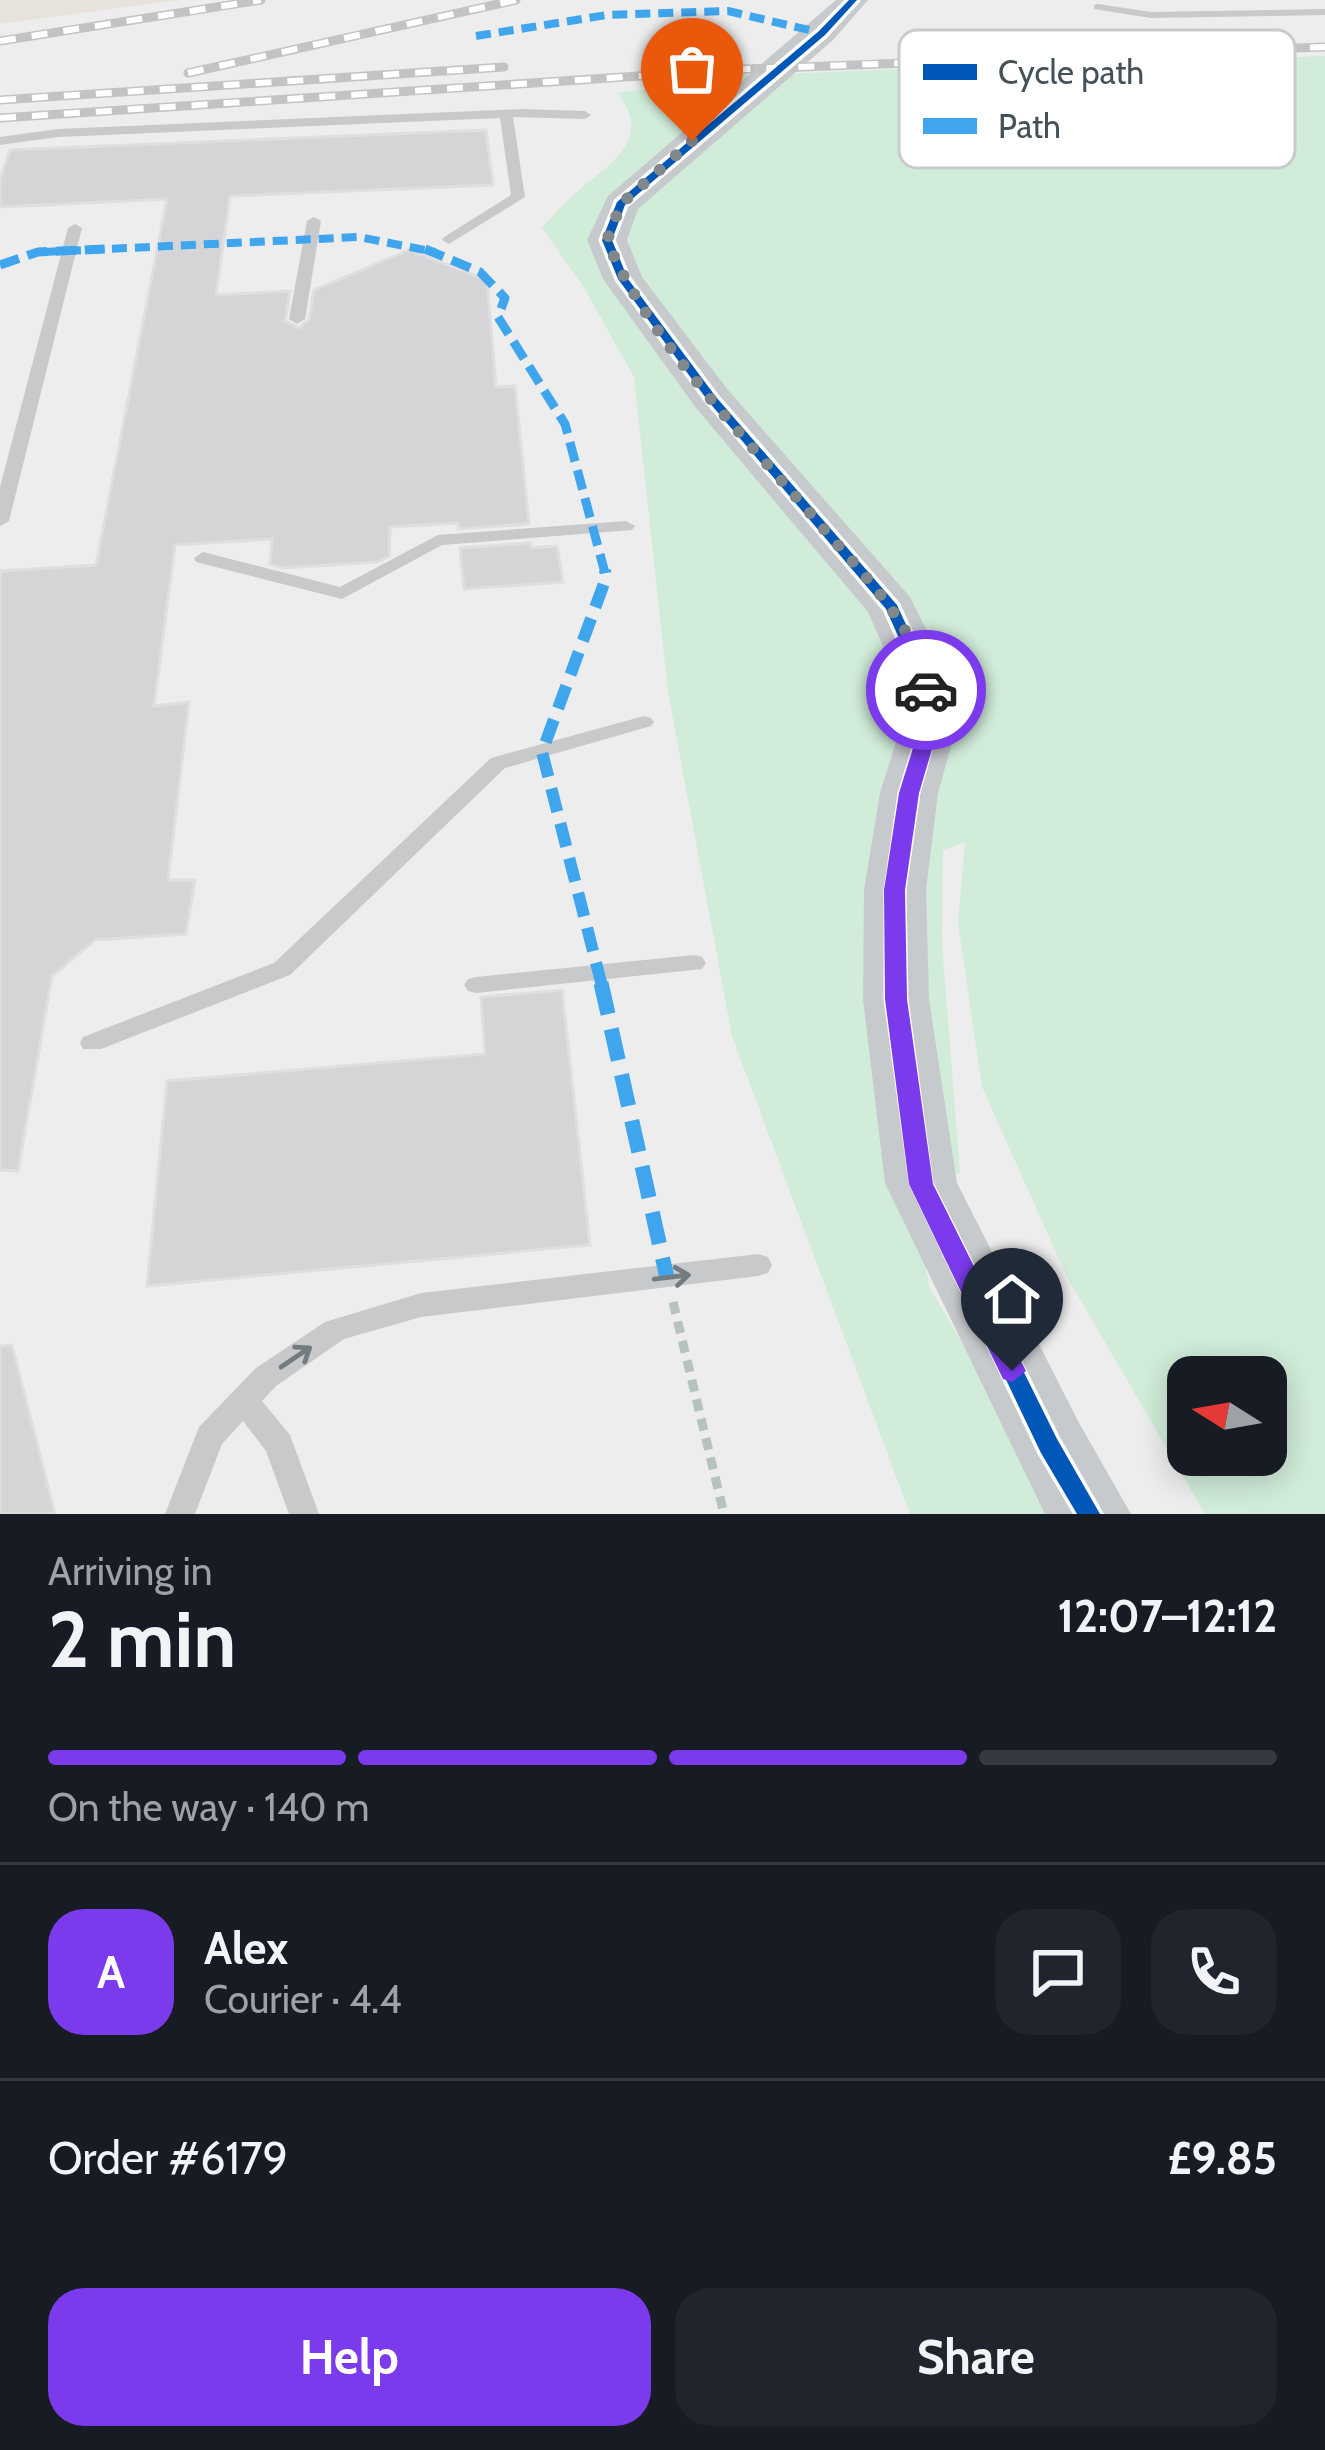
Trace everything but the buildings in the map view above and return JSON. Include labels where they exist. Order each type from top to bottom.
[{"type":"street","points":[[853,0],[822,33],[621,204],[607,240],[622,279],[712,399],[892,608],[926,681],[928,729],[909,793],[895,890],[896,999],[921,1184],[1048,1446],[1089,1514]]},
{"type":"lane","points":[[1098,7],[1151,15],[1325,12]]},
{"type":"lane","points":[[0,140],[58,133],[506,114],[585,116]]},
{"type":"lane","points":[[449,240],[518,197],[506,114]]},
{"type":"lane","points":[[297,319],[314,221]]},
{"type":"lane","points":[[0,521],[75,227]]},
{"type":"lane","points":[[203,558],[342,593],[438,541],[626,526]]},
{"type":"lane","points":[[92,1043],[282,969],[498,763],[644,722]]},
{"type":"lane","points":[[476,985],[694,963]]},
{"type":"lane","points":[[180,1514],[210,1436],[266,1377],[335,1330],[421,1305],[758,1265]]},
{"type":"lane","points":[[243,1400],[279,1444],[304,1514]]},
{"type":"path","points":[[667,1278],[724,1514]]},
{"type":"shaded area","points":[[0,0],[178,0],[0,24]]},
{"type":"green space","points":[[1325,56],[1325,1514],[1205,1514],[1183,1476],[1287,1476],[1287,1356],[1167,1356],[1167,1449],[1067,1277],[982,1087],[958,923],[965,842],[943,850],[942,944],[960,1173],[946,1175],[918,930],[943,686],[632,274],[619,239],[633,205],[785,74],[899,69],[899,168],[1295,168],[1295,57]]},
{"type":"green space","points":[[759,72],[593,236],[874,609],[902,669],[906,722],[882,1061],[930,1288],[1062,1514],[910,1514],[732,1036],[668,692],[634,377],[583,286],[542,228],[623,150],[631,125],[618,93]]},
{"type":"railway","points":[[0,41],[261,0]]},
{"type":"railway","points":[[188,73],[516,0]]},
{"type":"railway","points":[[1295,48],[1325,47]]},
{"type":"railway","points":[[0,118],[899,63]]},
{"type":"railway","points":[[0,100],[504,67]]},
{"type":"marked path","points":[[476,36],[607,15],[728,11],[822,33]]},
{"type":"marked path","points":[[0,265],[38,252],[359,237],[440,253],[480,272],[505,298],[498,317],[565,424],[603,557],[606,578],[542,752],[599,973],[667,1278]]},
{"type":"cycle path","points":[[853,0],[822,33],[621,204],[607,240],[623,279],[712,399],[892,608],[925,681],[928,729],[909,793],[895,890],[896,999],[921,1183],[1049,1446],[1089,1514]]},
{"type":"way so far","points":[[692,141],[621,204],[607,240],[622,279],[712,399],[892,608],[926,690]]},
{"type":"route","points":[[926,690],[928,729],[909,793],[895,890],[896,999],[921,1184],[1012,1371]]}]
